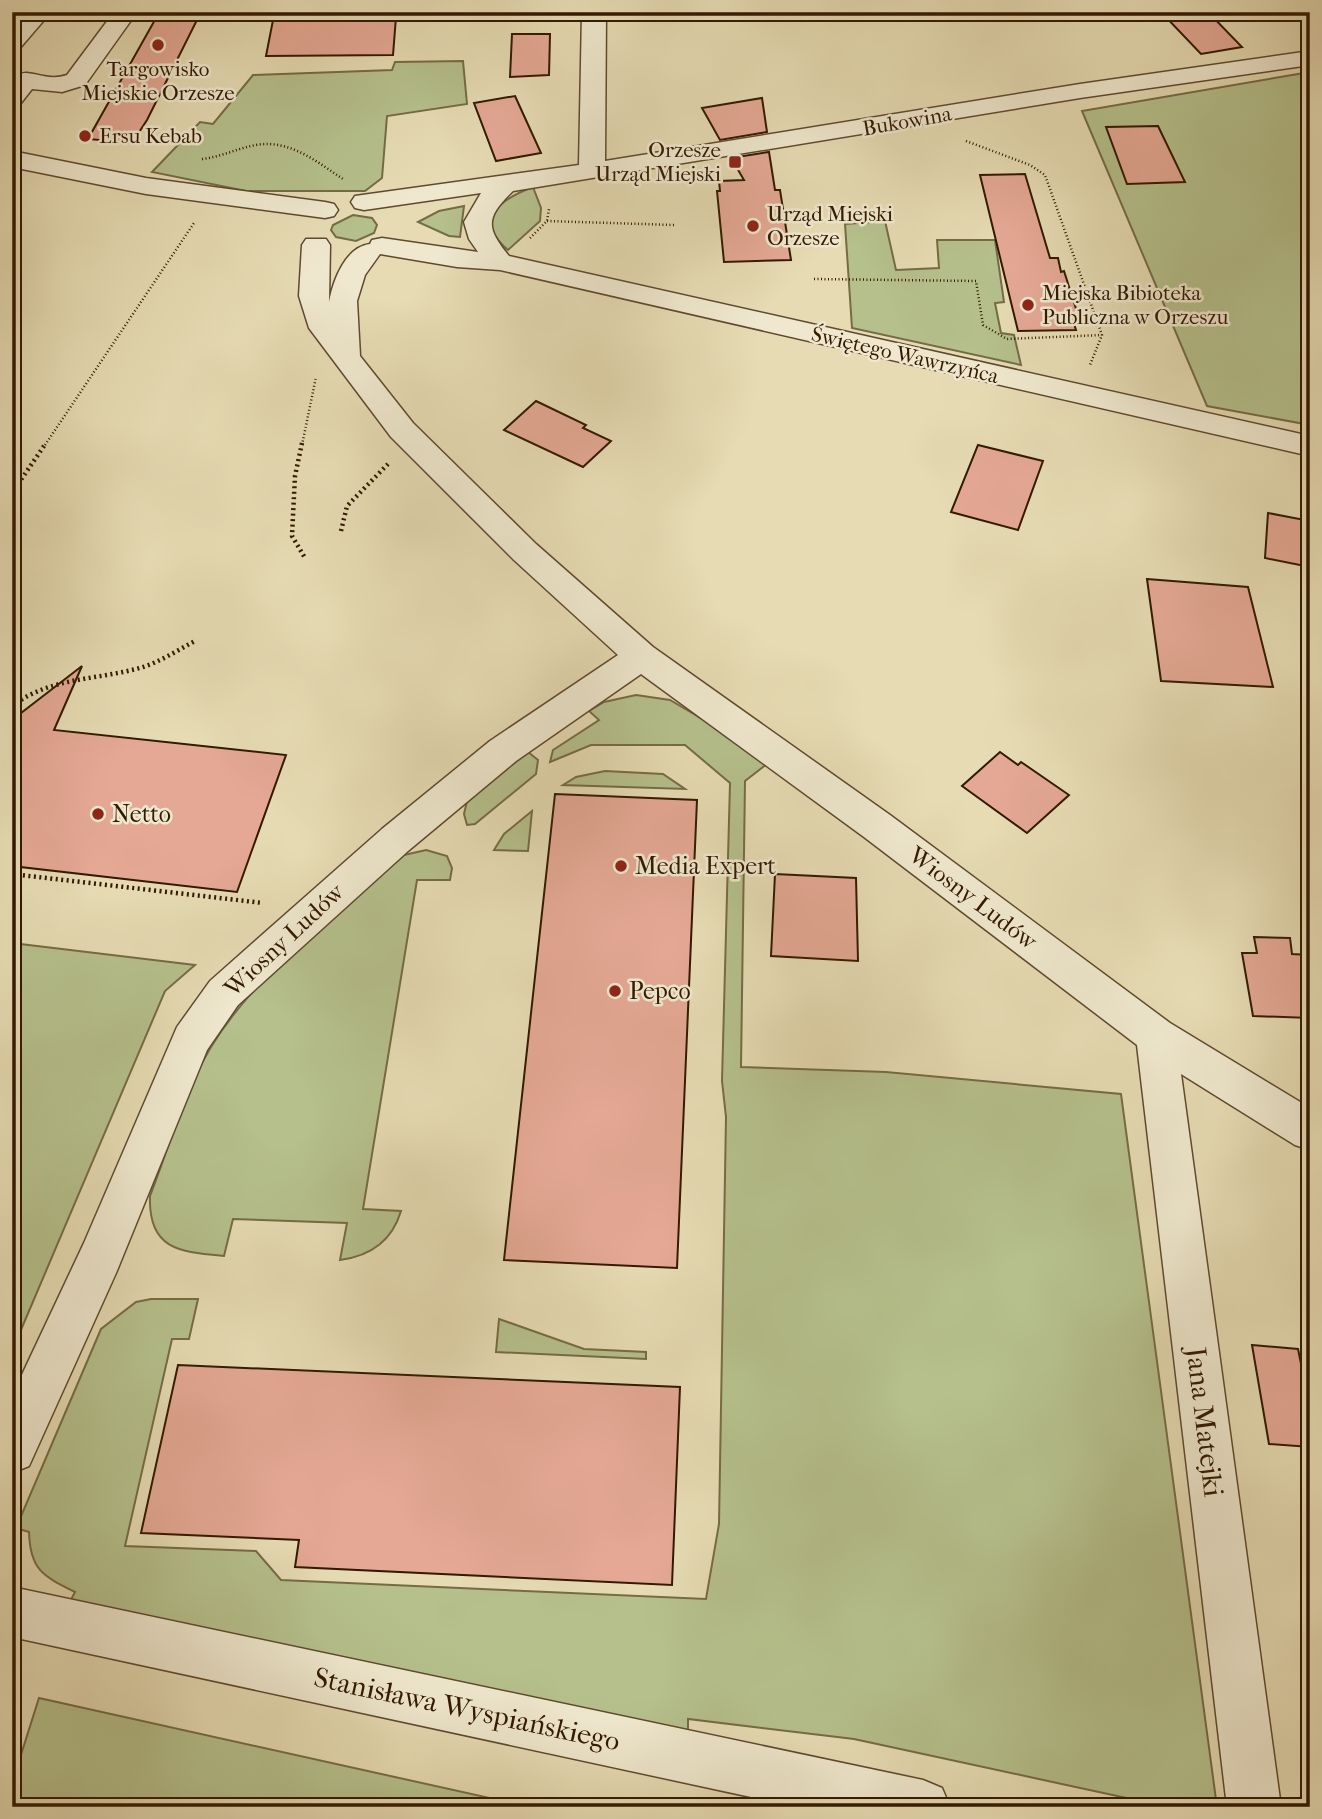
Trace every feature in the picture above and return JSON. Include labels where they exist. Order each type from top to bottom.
[{"type":"street","points":[[12,43],[40,12]]},
{"type":"street","points":[[17,85],[62,85],[76,80],[126,12]]},
{"type":"street","points":[[593,170],[594,12]]},
{"type":"street","name":"Bukowina","points":[[387,237],[419,209],[505,185],[1080,91],[1310,58]]},
{"type":"street","points":[[12,159],[146,186],[246,197],[325,210]]},
{"type":"street","points":[[500,262],[477,235],[476,221],[482,208],[505,185]]},
{"type":"street","name":"Bukowina","points":[[325,210],[340,204],[356,192],[505,185]]},
{"type":"street","points":[[146,186],[312,238],[335,253],[387,237],[386,207],[356,192]]},
{"type":"street","points":[[312,238],[314,217],[325,210]]},
{"type":"street","name":"Świętego Wawrzyńca","points":[[387,237],[457,260],[500,262],[1310,446]]},
{"type":"street","name":"Wiosny Ludów","points":[[346,357],[341,328],[343,296],[353,268],[387,237]]},
{"type":"street","name":"Wiosny Ludów","points":[[312,238],[314,305],[323,328],[378,401],[435,466],[525,552],[641,656],[877,826],[1156,1036],[1310,1131]]},
{"type":"street","name":"Wiosny Ludów","points":[[12,1449],[100,1258],[191,1040],[224,993],[395,840],[503,751],[641,656]]},
{"type":"street","name":"Jana Matejki","points":[[1156,1036],[1254,1807]]},
{"type":"street","name":"Stanisława Wyspiańskiego","points":[[12,1612],[923,1807]]},
{"type":"path","points":[[956,137],[1030,165],[1045,175],[1102,335],[1078,394]]},
{"type":"path","points":[[198,159],[227,156],[259,145],[285,146],[296,150],[356,192]]},
{"type":"path","points":[[525,244],[547,221],[550,214],[547,203]]},
{"type":"path","points":[[12,493],[200,213]]},
{"type":"path","points":[[547,221],[674,225]]},
{"type":"path","points":[[814,279],[976,281],[984,325],[1006,339],[1102,335]]},
{"type":"path","points":[[305,558],[292,536],[295,476],[317,375]]},
{"type":"path","points":[[341,531],[347,506],[393,458]]},
{"type":"path","points":[[12,706],[24,695],[92,676],[138,668],[195,641]]},
{"type":"path","points":[[12,874],[271,904]]},
{"type":"green space","points":[[463,61],[467,104],[387,116],[382,178],[365,191],[246,191],[152,172],[200,122],[213,124],[253,75],[392,70],[395,62]]},
{"type":"green space","points":[[1310,72],[1310,425],[1207,406],[1082,111]]},
{"type":"green space","points":[[533,187],[541,208],[540,221],[508,250],[492,229],[495,211],[511,198]]},
{"type":"green space","points":[[464,206],[460,237],[449,236],[418,222],[439,211]]},
{"type":"green space","points":[[353,215],[372,218],[377,225],[374,233],[356,241],[336,237],[331,230],[333,225]]},
{"type":"green space","points":[[885,221],[896,270],[939,268],[937,240],[995,240],[1004,302],[995,303],[1001,333],[1014,335],[1021,365],[852,328],[845,224]]},
{"type":"green space","points":[[636,695],[670,700],[772,760],[745,781],[741,1067],[886,1072],[1121,1094],[1217,1807],[1168,1807],[854,1739],[688,1719],[688,1733],[65,1611],[75,1592],[40,1570],[32,1555],[29,1532],[16,1528],[101,1329],[136,1302],[151,1299],[198,1299],[189,1339],[172,1339],[125,1546],[256,1551],[281,1580],[706,1599],[719,1524],[726,1117],[722,1081],[730,783],[685,745],[591,745],[550,762],[553,750],[599,720],[589,711],[604,702]]},
{"type":"green space","points":[[528,752],[538,760],[536,774],[475,824],[467,825],[464,814],[467,801]]},
{"type":"green space","points":[[605,771],[663,774],[685,789],[563,785],[576,777]]},
{"type":"green space","points":[[532,811],[528,851],[494,850],[504,834]]},
{"type":"green space","points":[[426,850],[447,856],[452,868],[450,880],[417,880],[363,1209],[401,1211],[392,1231],[371,1251],[340,1260],[347,1223],[233,1219],[224,1256],[194,1253],[170,1245],[161,1238],[155,1228],[150,1196],[185,1101],[211,1047],[252,993],[300,944],[404,855]]},
{"type":"green space","points":[[12,943],[195,965],[165,991],[12,1351]]},
{"type":"green space","points":[[499,1319],[584,1349],[646,1352],[646,1359],[496,1352]]},
{"type":"green space","points":[[39,1698],[530,1807],[12,1807],[12,1783]]},
{"type":"building","points":[[1161,12],[1208,12],[1242,47],[1201,54]]},
{"type":"building","points":[[396,17],[393,55],[266,56],[273,20]]},
{"type":"building","points":[[156,18],[197,20],[147,120],[132,143],[88,139]]},
{"type":"building","points":[[512,34],[550,34],[549,75],[510,77]]},
{"type":"building","points":[[515,96],[541,153],[496,161],[474,103]]},
{"type":"building","points":[[762,98],[767,132],[720,140],[702,108]]},
{"type":"building","points":[[1158,126],[1185,182],[1127,184],[1106,127]]},
{"type":"building","name":"Urząd Miejski Orzesze","points":[[769,152],[775,190],[780,190],[791,260],[724,262],[717,191],[720,191],[719,181],[744,180],[731,158]]},
{"type":"building","points":[[1025,174],[1050,258],[1058,258],[1061,272],[1064,271],[1078,315],[1071,315],[1076,330],[1018,331],[980,175]]},
{"type":"building","points":[[536,401],[586,425],[583,428],[611,441],[583,467],[504,430]]},
{"type":"building","points":[[978,445],[1043,461],[1018,530],[951,512]]},
{"type":"building","points":[[1268,513],[1310,521],[1310,567],[1265,558]]},
{"type":"building","points":[[1147,579],[1248,587],[1273,687],[1161,681]]},
{"type":"building","points":[[82,666],[54,730],[286,755],[237,892],[12,866],[12,720]]},
{"type":"building","points":[[1000,752],[1018,765],[1021,762],[1069,795],[1027,833],[962,786]]},
{"type":"building","points":[[555,794],[697,800],[677,1268],[504,1260]]},
{"type":"building","points":[[775,874],[856,878],[858,961],[771,956]]},
{"type":"building","points":[[1254,937],[1290,938],[1292,954],[1310,955],[1310,1018],[1253,1016],[1242,953],[1257,953]]},
{"type":"building","points":[[1252,1345],[1298,1349],[1310,1408],[1310,1447],[1269,1444]]},
{"type":"building","points":[[178,1365],[680,1387],[672,1585],[295,1567],[299,1540],[141,1533]]},
{"type":"place","name":"Targowisko Miejskie Orzesze","points":[[158,45]]},
{"type":"place","name":"Ersu Kebab","points":[[85,136]]},
{"type":"place","name":"Orzesze Urząd Miejski","points":[[735,162]]},
{"type":"place","name":"Urząd Miejski Orzesze","points":[[753,226]]},
{"type":"place","name":"Miejska Bibioteka Publiczna w Orzeszu","points":[[1028,305]]},
{"type":"place","name":"Netto","points":[[98,814]]},
{"type":"place","name":"Media Expert","points":[[621,866]]},
{"type":"place","name":"Pepco","points":[[615,991]]}]
